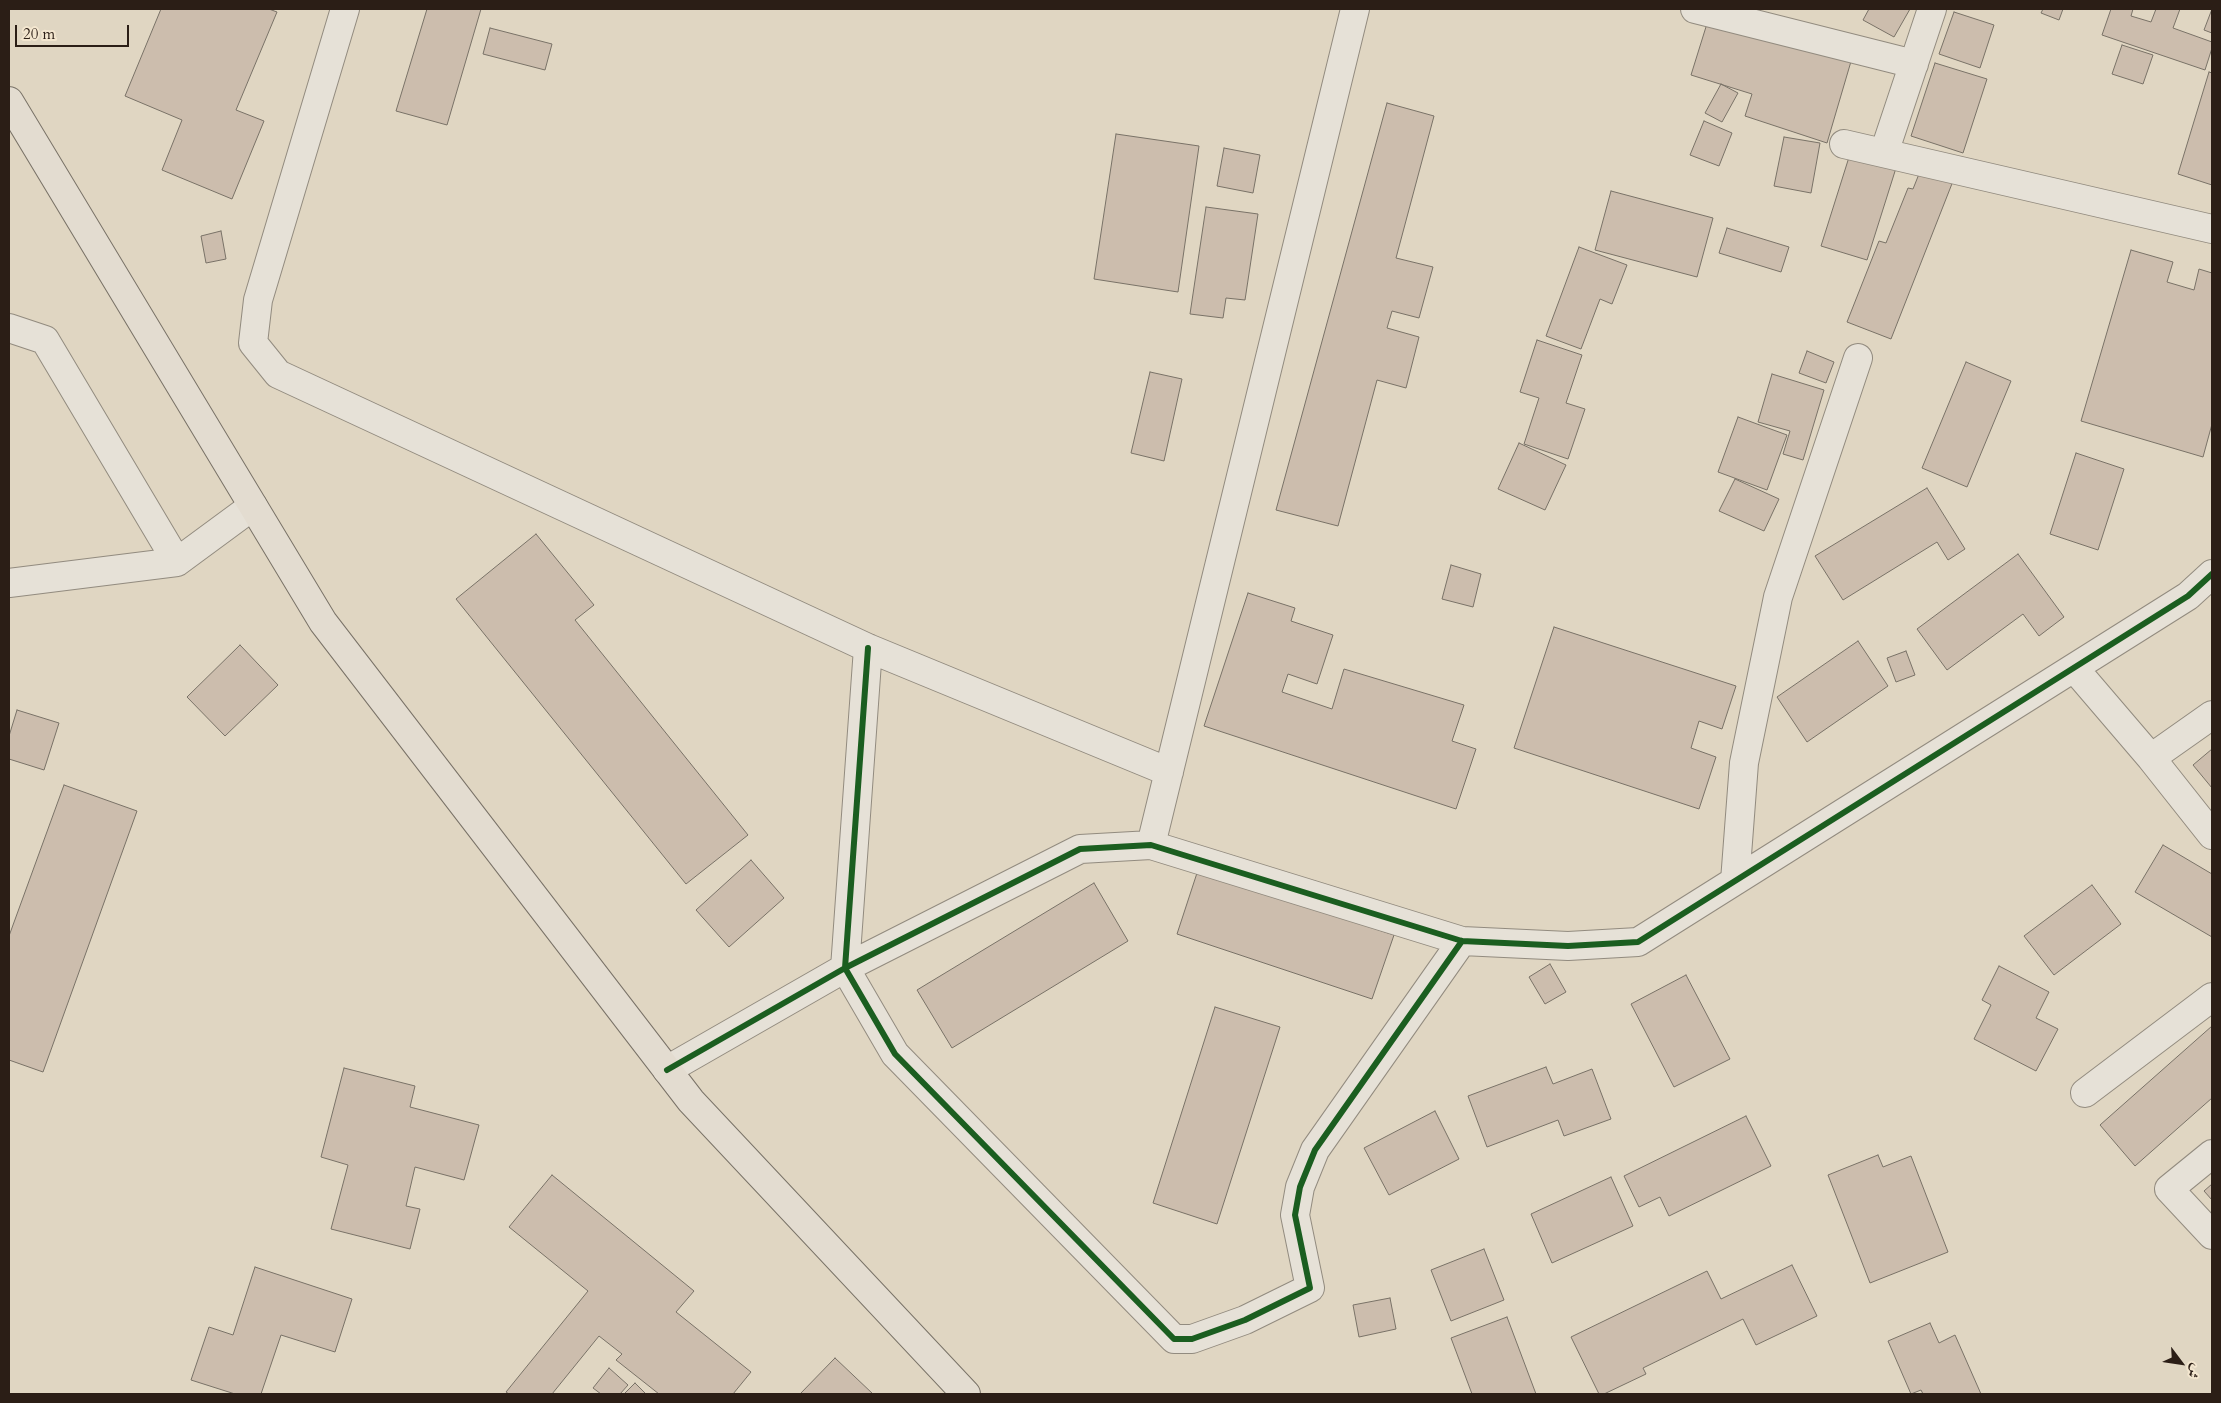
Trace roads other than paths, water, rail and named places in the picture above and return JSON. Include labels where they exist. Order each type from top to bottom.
[{"type":"main road","points":[[9,101],[323,622],[691,1102],[966,1394]]},
{"type":"street","points":[[345,9],[258,300],[253,343],[278,374],[868,648],[1168,772]]},
{"type":"street","points":[[1151,845],[1355,9]]},
{"type":"street","points":[[1695,9],[1914,64]]},
{"type":"street","points":[[1884,153],[1932,9]]},
{"type":"street","points":[[1844,144],[2212,229]]},
{"type":"street","points":[[9,328],[45,340],[177,562]]},
{"type":"street","points":[[1735,881],[1744,763],[1778,597],[1858,358]]},
{"type":"street","points":[[9,583],[177,562],[253,506]]},
{"type":"street","points":[[667,1070],[844,968],[1080,849],[1151,845],[1462,941],[1568,946],[1638,942],[2188,596],[2212,574]]},
{"type":"street","points":[[868,648],[844,968],[895,1054],[1174,1339],[1192,1340],[1245,1320],[1310,1288],[1295,1216],[1300,1186],[1315,1150],[1462,941]]},
{"type":"street","points":[[2074,668],[2151,758],[2212,835]]},
{"type":"street","points":[[2151,758],[2212,715]]},
{"type":"street","points":[[2085,1093],[2212,997]]},
{"type":"street","points":[[2212,1154],[2169,1188],[2212,1235]]}]
